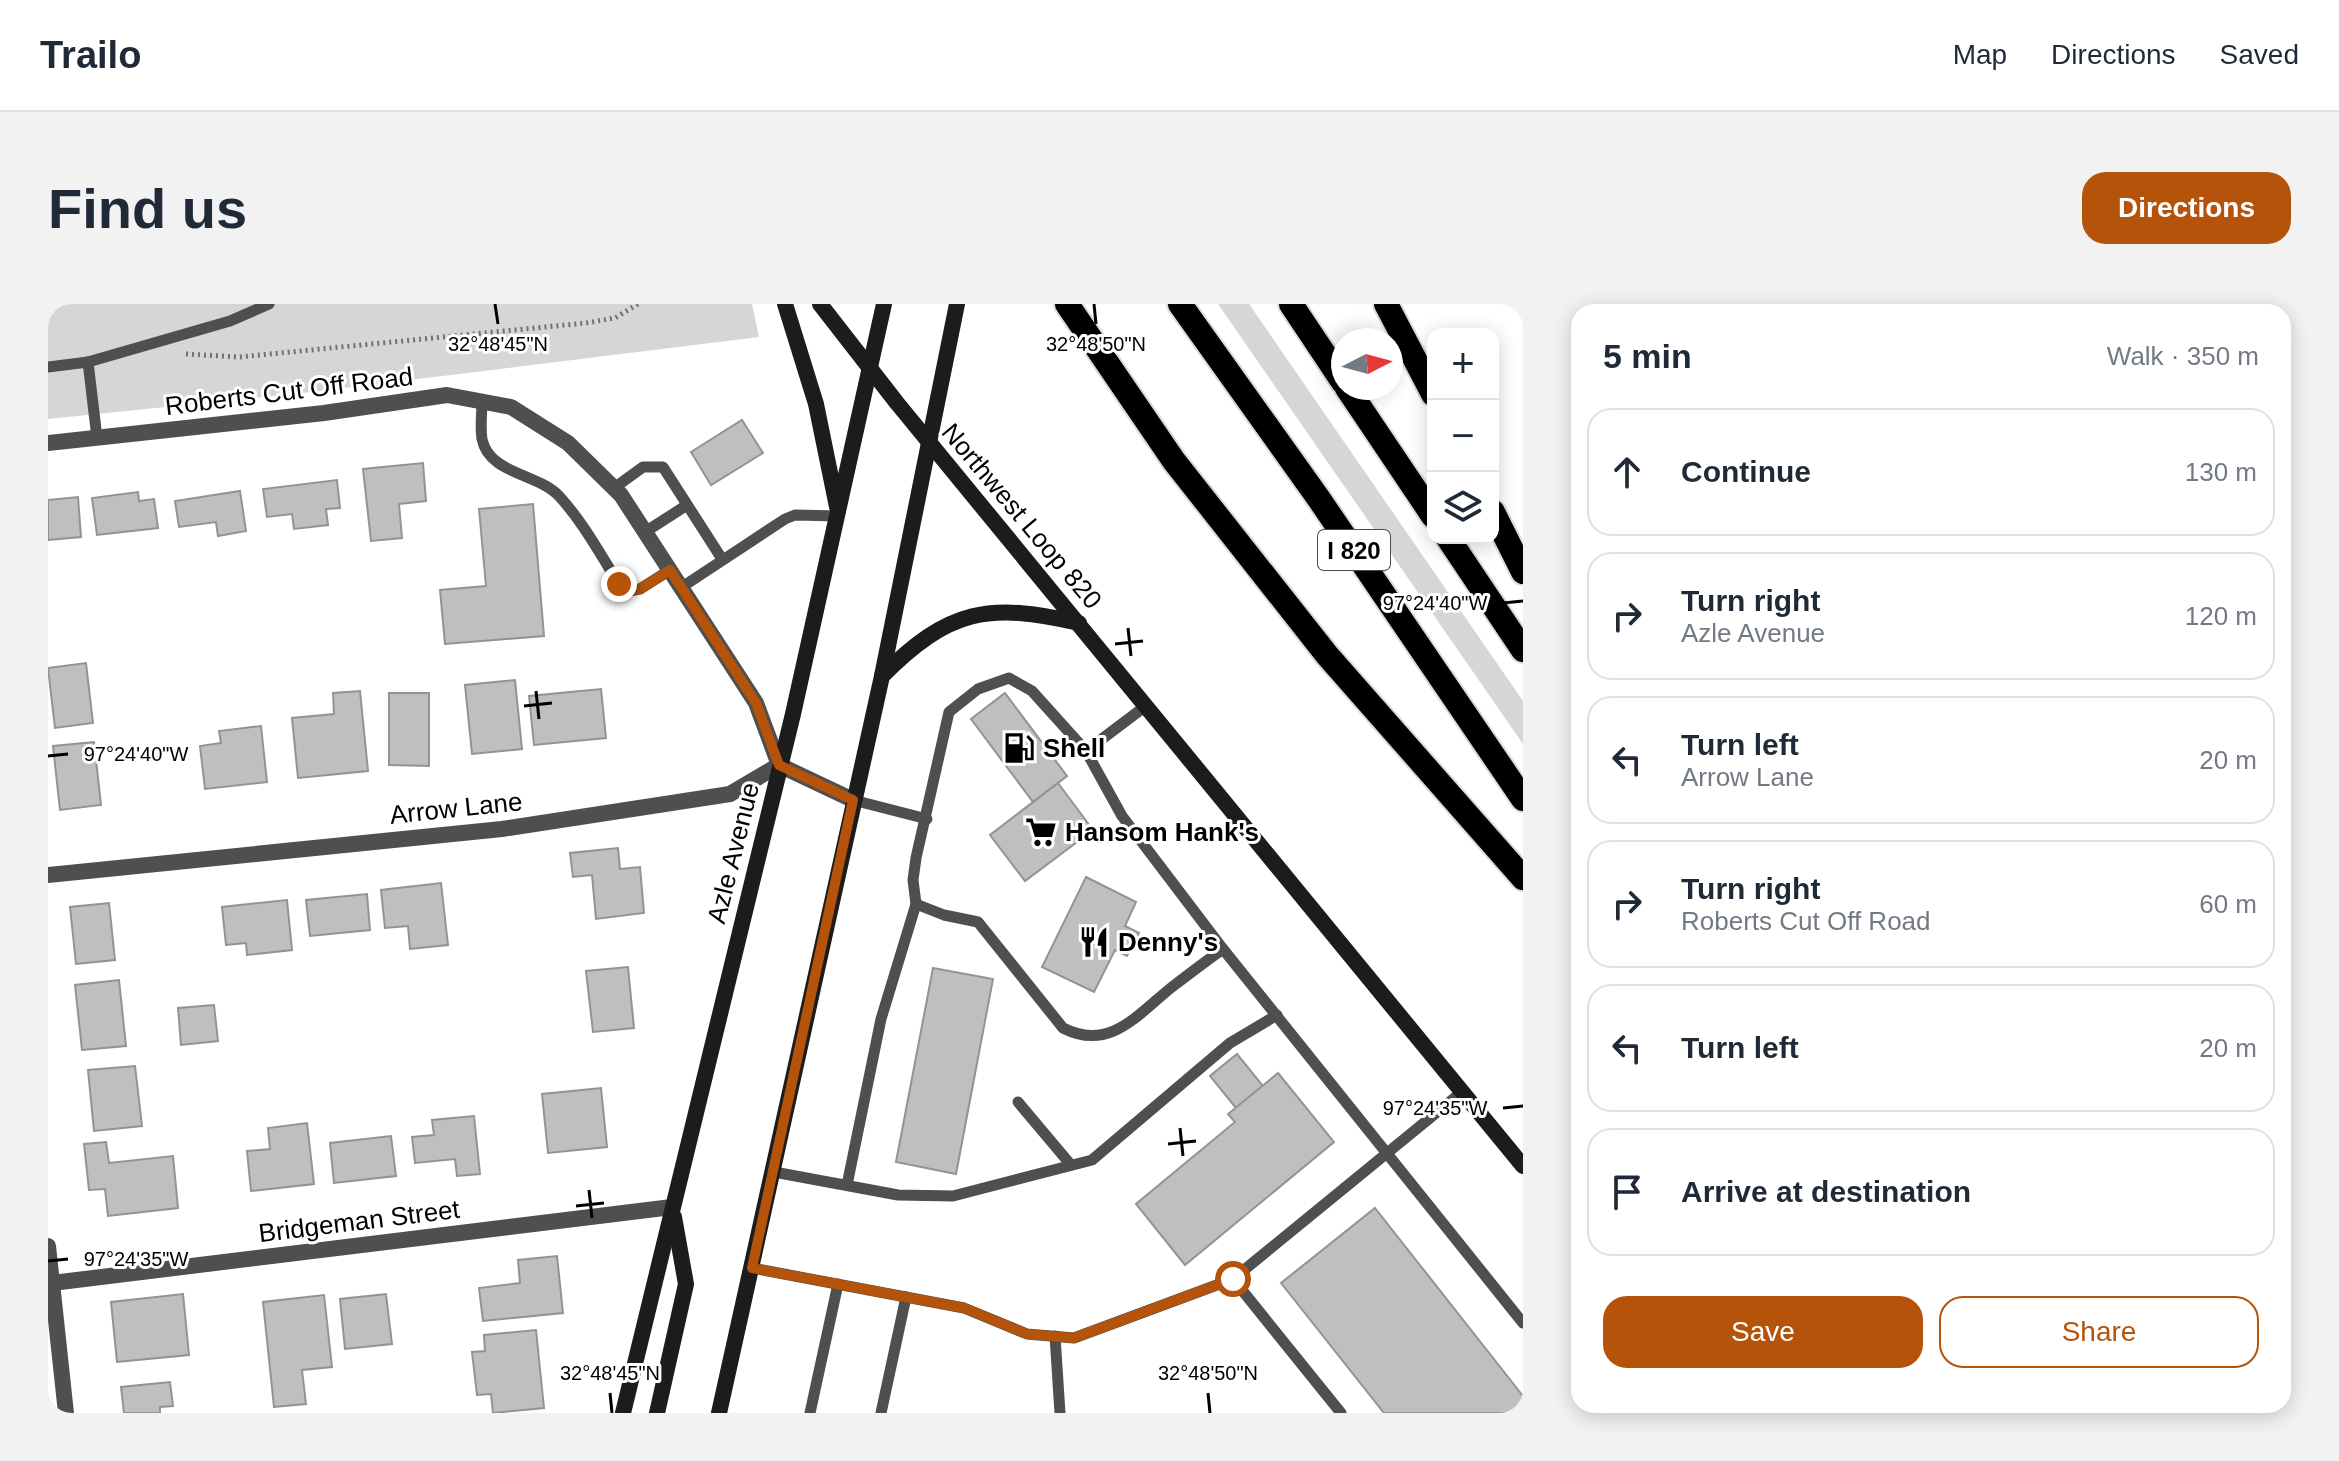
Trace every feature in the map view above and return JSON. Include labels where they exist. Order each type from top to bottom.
[{"type":"highway","points":[[1067,304],[1174,461],[1327,655],[1523,878]]},
{"type":"highway","name":"I 820","points":[[1180,304],[1523,799]]},
{"type":"highway","points":[[1291,304],[1331,364]]},
{"type":"highway","points":[[1386,304],[1427,383]]},
{"type":"highway","points":[[1355,400],[1427,507]]},
{"type":"highway","points":[[1499,524],[1523,572]]},
{"type":"highway","points":[[1452,544],[1523,650]]},
{"type":"main road","points":[[785,304],[819,417],[839,516]]},
{"type":"main road","name":"Northwest Loop 820","points":[[820,304],[1523,1166]]},
{"type":"main road","name":"Azle Avenue","points":[[623,1413],[839,516],[884,304]]},
{"type":"main road","points":[[719,1413],[882,676],[957,304]]},
{"type":"main road","points":[[882,676],[917,642],[940,627],[971,616],[1017,611],[1079,623]]},
{"type":"main road","points":[[657,1413],[686,1284],[672,1207]]},
{"type":"street","name":"Roberts Cut Off Road","points":[[48,443],[324,413],[447,395],[511,407],[568,443],[614,488],[756,703],[779,765]]},
{"type":"street","points":[[779,765],[853,800]]},
{"type":"street","name":"Arrow Lane","points":[[48,875],[502,829],[730,794],[779,765]]},
{"type":"street","name":"Bridgeman Street","points":[[52,1283],[672,1207]]},
{"type":"street","points":[[48,1246],[66,1413]]},
{"type":"lane","points":[[48,367],[88,362],[230,321],[269,304]]},
{"type":"lane","points":[[88,362],[97,438]]},
{"type":"lane","points":[[482,401],[482,439],[488,453],[502,466],[537,479],[557,495],[619,584],[629,591],[640,589],[670,570]]},
{"type":"lane","points":[[614,488],[643,467],[656,464],[663,467],[722,559]]},
{"type":"lane","points":[[645,532],[687,505]]},
{"type":"lane","points":[[682,587],[795,515],[839,516]]},
{"type":"lane","points":[[847,1185],[881,1019],[916,904],[913,880],[949,712],[978,689],[1009,678],[1032,691],[1086,751],[1122,816],[1223,949],[1523,1323]]},
{"type":"lane","points":[[1086,751],[1147,705]]},
{"type":"lane","points":[[853,800],[927,819]]},
{"type":"lane","points":[[916,904],[944,915],[978,922],[1063,1028],[1081,1037],[1101,1035],[1127,1025],[1223,949]]},
{"type":"lane","points":[[774,1172],[898,1195],[953,1196],[1092,1160],[1230,1043],[1277,1015]]},
{"type":"lane","points":[[752,1268],[964,1308],[1027,1334],[1074,1338],[1233,1279],[1463,1091]]},
{"type":"lane","points":[[1018,1102],[1071,1165]]},
{"type":"lane","points":[[1233,1279],[1341,1413]]},
{"type":"lane","points":[[810,1413],[838,1284]]},
{"type":"lane","points":[[881,1413],[906,1297]]},
{"type":"lane","points":[[1055,1336],[1060,1413]]},
{"type":"path","points":[[175,352],[200,357],[239,357],[586,323],[615,318],[638,304]]},
{"type":"shaded area","points":[[48,304],[752,304],[759,337],[312,392],[48,419]]},
{"type":"shaded area","points":[[1218,304],[1249,304],[1523,701],[1523,744]]},
{"type":"building","points":[[742,420],[763,453],[711,485],[691,452]]},
{"type":"building","points":[[423,463],[426,501],[399,504],[402,538],[371,541],[363,469]]},
{"type":"building","points":[[337,480],[340,508],[326,509],[328,525],[294,529],[292,514],[267,517],[263,489]]},
{"type":"building","points":[[240,491],[246,531],[218,536],[216,522],[179,527],[175,501]]},
{"type":"building","points":[[138,492],[139,501],[154,499],[158,528],[97,535],[92,498]]},
{"type":"building","points":[[78,497],[81,537],[48,540],[48,500]]},
{"type":"building","points":[[533,504],[544,636],[445,644],[440,590],[486,586],[479,509]]},
{"type":"building","points":[[86,663],[93,723],[55,728],[48,668]]},
{"type":"building","points":[[515,680],[522,749],[472,754],[465,685]]},
{"type":"building","points":[[601,689],[606,738],[534,745],[529,696]]},
{"type":"building","points":[[360,691],[368,771],[298,778],[292,718],[334,714],[333,693]]},
{"type":"building","points":[[389,693],[429,693],[429,766],[389,765]]},
{"type":"building","name":"Shell","points":[[1005,693],[1067,776],[1033,802],[971,719]]},
{"type":"building","points":[[261,726],[267,782],[205,789],[200,746],[221,743],[219,731]]},
{"type":"building","points":[[94,742],[101,805],[60,810],[53,746]]},
{"type":"building","name":"Hansom Hank's","points":[[1058,783],[1093,830],[1025,881],[990,835]]},
{"type":"building","points":[[618,848],[620,869],[640,867],[644,913],[596,919],[592,875],[573,877],[570,853]]},
{"type":"building","name":"Denny's","points":[[1086,877],[1136,902],[1125,926],[1139,933],[1127,956],[1115,950],[1094,992],[1042,967]]},
{"type":"building","points":[[441,883],[448,945],[410,949],[408,926],[385,928],[381,890]]},
{"type":"building","points":[[367,894],[370,930],[310,936],[306,900]]},
{"type":"building","points":[[287,900],[292,950],[247,955],[246,943],[226,945],[222,907]]},
{"type":"building","points":[[109,903],[115,960],[76,964],[70,907]]},
{"type":"building","points":[[628,967],[634,1028],[593,1032],[586,971]]},
{"type":"building","points":[[933,968],[993,979],[956,1174],[896,1162]]},
{"type":"building","points":[[119,980],[126,1046],[82,1050],[75,985]]},
{"type":"building","points":[[214,1005],[218,1041],[181,1045],[178,1008]]},
{"type":"building","points":[[1237,1054],[1263,1086],[1236,1108],[1210,1076]]},
{"type":"building","points":[[135,1066],[142,1126],[94,1131],[88,1070]]},
{"type":"building","points":[[1278,1073],[1334,1142],[1185,1265],[1136,1204],[1235,1122],[1228,1114]]},
{"type":"building","points":[[601,1088],[607,1147],[548,1153],[542,1094]]},
{"type":"building","points":[[474,1116],[480,1174],[457,1176],[455,1159],[415,1163],[412,1137],[434,1135],[432,1120]]},
{"type":"building","points":[[307,1123],[314,1184],[251,1191],[247,1151],[270,1149],[268,1128]]},
{"type":"building","points":[[391,1136],[396,1176],[334,1183],[330,1143]]},
{"type":"building","points":[[106,1142],[109,1163],[173,1156],[178,1208],[108,1216],[105,1189],[89,1190],[84,1144]]},
{"type":"building","points":[[1375,1208],[1523,1396],[1523,1413],[1384,1413],[1281,1283]]},
{"type":"building","points":[[557,1256],[563,1313],[483,1321],[479,1288],[520,1283],[518,1260]]},
{"type":"building","points":[[183,1294],[189,1355],[117,1362],[111,1302]]},
{"type":"building","points":[[386,1294],[392,1344],[345,1349],[340,1299]]},
{"type":"building","points":[[324,1295],[332,1367],[302,1370],[306,1404],[274,1407],[263,1302]]},
{"type":"building","points":[[536,1330],[544,1408],[493,1413],[491,1394],[477,1395],[472,1352],[485,1351],[484,1335]]},
{"type":"building","points":[[170,1382],[173,1406],[160,1407],[160,1413],[124,1413],[121,1387]]},
{"type":"place","name":"Shell","points":[[1019,748]]},
{"type":"place","name":"Hansom Hank's","points":[[1041,832]]},
{"type":"place","name":"Denny's","points":[[1094,942]]},
{"type":"route","points":[[619,584],[629,591],[640,589],[670,570],[756,703],[779,765],[853,800],[752,1268],[964,1308],[1027,1334],[1074,1338],[1233,1279]]}]
